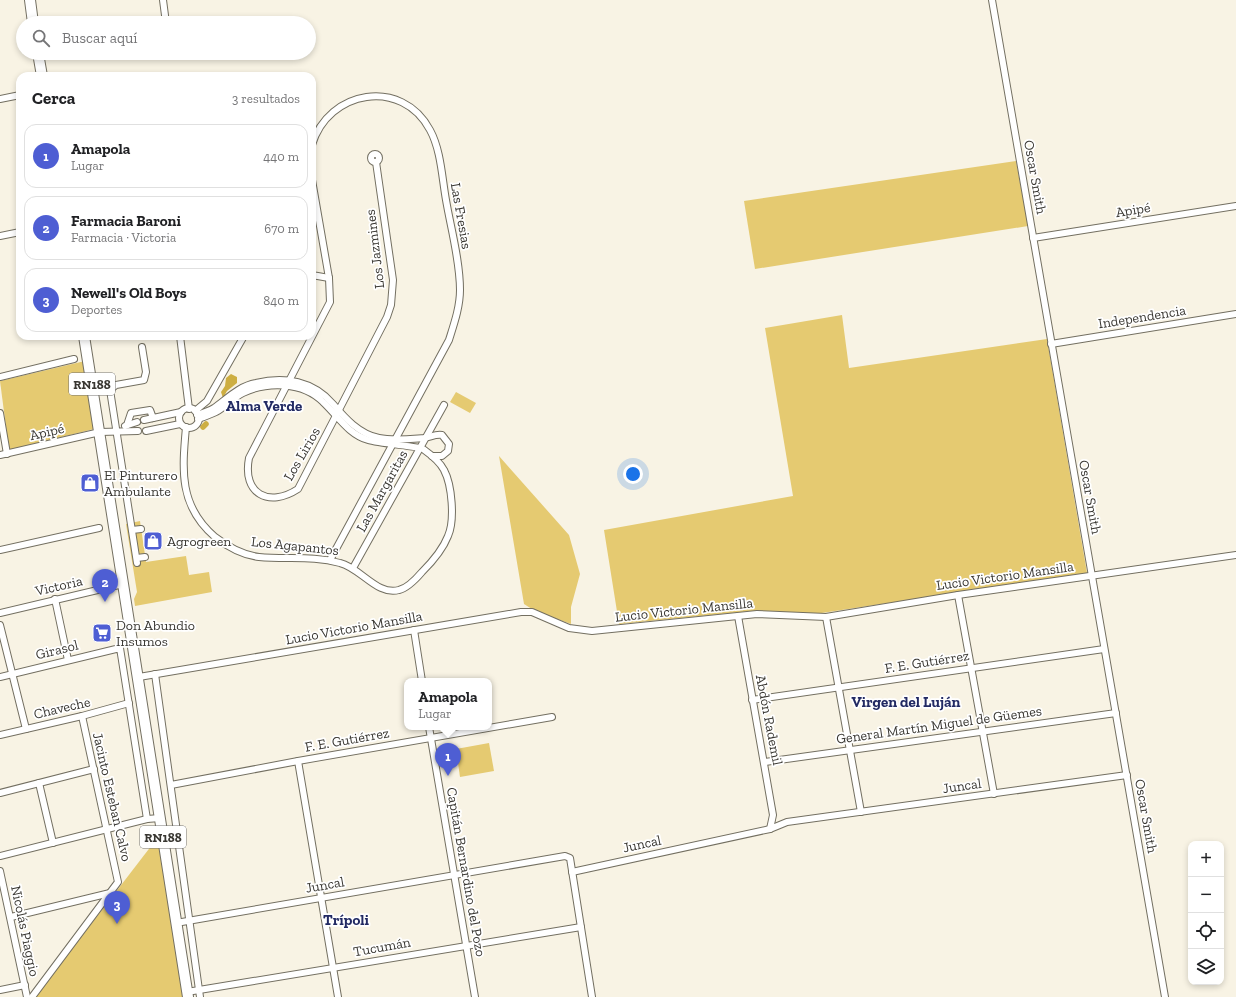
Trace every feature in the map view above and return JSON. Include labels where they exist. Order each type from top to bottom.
[{"type":"main road","points":[[30,0],[32,16]]},
{"type":"main road","points":[[39,60],[41,72]]},
{"type":"main road","name":"RN188","points":[[85,340],[139,677],[187,994]]},
{"type":"street","points":[[163,0],[165,16]]},
{"type":"street","name":"Oscar Smith","points":[[992,0],[1165,997]]},
{"type":"street","points":[[0,99],[16,96]]},
{"type":"street","name":"Las Fresias","points":[[316,132],[326,118],[336,108],[357,98],[384,96],[397,100],[412,108],[425,121],[436,144],[457,267],[460,290],[458,307],[449,340],[392,446]]},
{"type":"street","name":"Los Jazmines","points":[[338,414],[387,317],[391,305],[393,280],[376,162]]},
{"type":"street","points":[[316,203],[331,294],[329,306],[316,330]]},
{"type":"street","name":"Apipé","points":[[1033,238],[1236,206]]},
{"type":"street","points":[[0,236],[16,233]]},
{"type":"street","points":[[316,276],[329,278]]},
{"type":"street","name":"Independencia","points":[[1051,344],[1236,314]]},
{"type":"street","points":[[146,431],[183,425],[194,426],[195,413],[181,340]]},
{"type":"street","points":[[195,413],[207,401],[242,340]]},
{"type":"street","points":[[286,386],[311,340]]},
{"type":"street","points":[[142,347],[146,372],[143,381],[116,385],[110,390],[137,561],[145,557]]},
{"type":"street","points":[[0,377],[74,359]]},
{"type":"street","points":[[144,420],[181,412],[195,413],[217,412],[245,392],[272,386],[292,386],[309,391],[338,414],[367,434],[378,438],[396,439],[442,435],[449,444],[448,451],[442,456],[430,455],[421,447],[392,446],[378,444],[364,439],[352,432],[338,414],[323,394],[302,382],[289,380],[255,383],[241,388],[213,408],[195,413]]},
{"type":"street","name":"Los Lirios","points":[[286,386],[249,458],[247,470],[249,482],[261,494],[279,498],[298,489],[338,414]]},
{"type":"street","points":[[430,455],[426,444],[444,405]]},
{"type":"street","points":[[127,425],[131,413],[150,410],[153,418]]},
{"type":"street","name":"Los Agapantos","points":[[181,412],[179,419],[183,425],[183,468],[185,488],[195,516],[203,526],[234,550],[257,557],[308,557],[330,560],[353,568],[381,588],[391,592],[401,590],[416,578],[441,550],[449,535],[452,513],[447,477],[443,469],[430,455]]},
{"type":"street","points":[[0,413],[3,454]]},
{"type":"street","points":[[117,432],[127,425],[137,422]]},
{"type":"street","name":"Apipé","points":[[3,454],[100,432],[138,431]]},
{"type":"street","points":[[421,447],[429,437]]},
{"type":"street","name":"Las Margaritas","points":[[330,560],[392,446]]},
{"type":"street","name":"Las Margaritas","points":[[353,568],[421,447]]},
{"type":"street","points":[[0,550],[99,528]]},
{"type":"street","points":[[132,530],[141,529]]},
{"type":"street","name":"Lucio Victorio Mansilla","points":[[139,677],[521,612],[532,612],[569,628],[592,631],[758,614],[826,617],[958,595],[1236,555]]},
{"type":"street","name":"Victoria","points":[[0,613],[123,584]]},
{"type":"street","points":[[958,595],[994,794]]},
{"type":"street","points":[[55,600],[68,660]]},
{"type":"street","name":"Abdón Rademil","points":[[738,616],[774,815],[770,829]]},
{"type":"street","points":[[826,617],[861,812]]},
{"type":"street","points":[[0,625],[26,729]]},
{"type":"street","points":[[414,630],[422,678]]},
{"type":"street","name":"Girasol","points":[[0,677],[120,648],[129,703]]},
{"type":"street","name":"F. E. Gutiérrez","points":[[752,700],[1104,649]]},
{"type":"street","points":[[155,674],[200,997]]},
{"type":"street","points":[[129,703],[147,819]]},
{"type":"street","name":"Chaveche","points":[[0,735],[82,716],[129,703]]},
{"type":"street","name":"General Martín Miguel de Güemes","points":[[765,762],[1116,713]]},
{"type":"street","name":"Jacinto Esteban Calvo","points":[[82,716],[118,882],[110,892]]},
{"type":"street","name":"F. E. Gutiérrez","points":[[492,727],[552,717]]},
{"type":"street","name":"Capitán Bernardino del Pozo","points":[[430,730],[475,997]]},
{"type":"street","name":"F. E. Gutiérrez","points":[[171,785],[477,730]]},
{"type":"street","points":[[298,761],[338,997]]},
{"type":"street","points":[[0,793],[94,769]]},
{"type":"street","name":"Juncal","points":[[176,922],[454,876],[564,856],[570,858],[572,872],[770,829],[787,822],[1127,775]]},
{"type":"street","points":[[39,783],[53,844]]},
{"type":"street","points":[[0,856],[53,844],[147,819],[160,818]]},
{"type":"street","name":"Nicolás Piaggio","points":[[0,871],[27,997]]},
{"type":"street","points":[[572,872],[592,997]]},
{"type":"street","points":[[11,918],[110,892]]},
{"type":"street","points":[[32,997],[110,892]]},
{"type":"street","name":"Tucumán","points":[[187,994],[199,990],[581,927]]},
{"type":"street","points":[[0,990],[25,985]]},
{"type":"shaded area","points":[[1016,161],[1028,226],[755,269],[744,201]]},
{"type":"shaded area","points":[[842,315],[849,368],[1047,339],[1087,573],[815,614],[752,611],[619,624],[604,530],[793,496],[765,328]]},
{"type":"shaded area","points":[[85,361],[94,429],[9,450],[0,381]]},
{"type":"shaded area","points":[[231,374],[237,377],[237,383],[227,391],[223,398],[221,392],[225,386],[226,378]]},
{"type":"shaded area","points":[[456,392],[476,403],[470,413],[450,402]]},
{"type":"shaded area","points":[[499,456],[569,535],[580,574],[571,607],[571,624],[535,611],[524,604]]},
{"type":"shaded area","points":[[140,521],[146,562],[186,556],[189,575],[209,572],[212,592],[135,606],[134,599],[137,592],[126,524]]},
{"type":"shaded area","points":[[489,743],[494,771],[460,777],[456,749]]},
{"type":"shaded area","points":[[161,840],[184,997],[35,997],[155,841]]},
{"type":"waterway","points":[[203,427],[206,424]]},
{"type":"place","name":"El Pinturero Ambulante","points":[[90,483]]},
{"type":"place","name":"Agrogreen","points":[[153,541]]},
{"type":"place","name":"Farmacia Baroni","points":[[105,602]]},
{"type":"place","name":"Don Abundio Insumos","points":[[102,633]]},
{"type":"place","name":"Amapola","points":[[448,776]]},
{"type":"place","name":"Newell's Old Boys","points":[[117,924]]},
{"type":"district","name":"Alma Verde","points":[[264,406]]},
{"type":"district","name":"Virgen del Luján","points":[[906,702]]},
{"type":"district","name":"Trípoli","points":[[346,920]]}]
